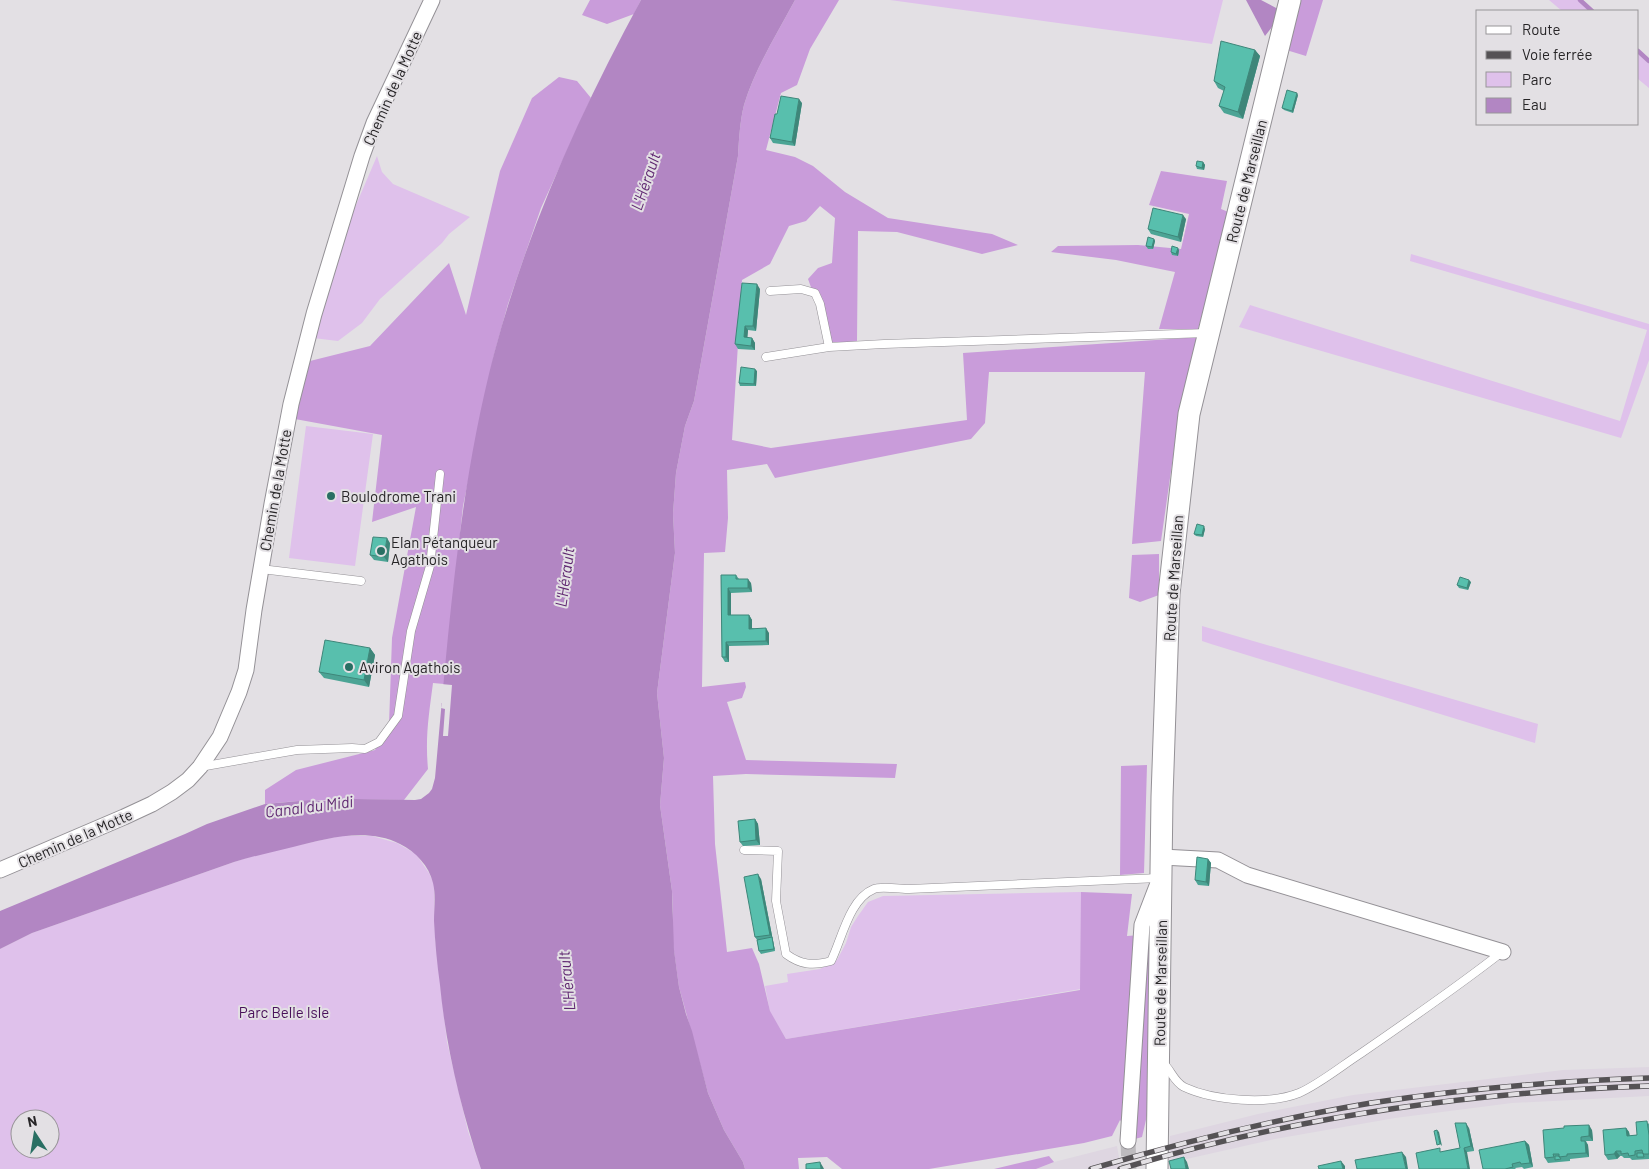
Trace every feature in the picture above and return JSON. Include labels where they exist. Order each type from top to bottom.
[{"type":"main road","name":"Route de Marseillan","points":[[1157,1169],[1162,797],[1165,755],[1169,594],[1189,414],[1290,0]]},
{"type":"street","name":"Chemin de la Motte","points":[[0,870],[152,804],[183,784],[200,767],[220,737],[246,670],[254,610],[291,404],[314,314],[374,123],[432,0]]},
{"type":"street","points":[[1162,856],[1218,860],[1247,875],[1503,952]]},
{"type":"street","points":[[1128,1141],[1142,925],[1161,878]]},
{"type":"lane","points":[[770,291],[800,289],[815,293],[820,304],[829,347]]},
{"type":"lane","points":[[766,356],[829,347],[1209,333]]},
{"type":"lane","points":[[200,767],[297,750],[365,749],[379,742],[398,716],[411,631],[430,566],[440,474]]},
{"type":"lane","points":[[261,569],[361,581]]},
{"type":"lane","points":[[744,850],[778,850],[776,901],[786,954],[796,961],[817,965],[830,961],[851,913],[862,897],[875,888],[909,889],[1161,878]]},
{"type":"lane","points":[[1159,1059],[1167,1066],[1173,1078],[1183,1086],[1209,1094],[1246,1100],[1271,1099],[1300,1092],[1326,1077],[1397,1029],[1503,952]]},
{"type":"shaded area","points":[[590,0],[641,0],[634,14],[607,24],[582,15]]},
{"type":"shaded area","points":[[795,0],[839,0],[810,49],[797,85],[781,93],[766,150],[795,157],[813,166],[845,192],[888,218],[992,234],[1018,245],[982,254],[897,232],[858,231],[857,342],[824,342],[820,312],[808,279],[818,268],[832,263],[835,218],[820,206],[806,221],[789,226],[770,264],[742,280],[732,440],[771,448],[967,420],[963,353],[1200,337],[1176,436],[1161,541],[1132,544],[1145,372],[989,372],[985,423],[971,439],[775,478],[767,464],[727,470],[728,518],[725,552],[704,553],[702,687],[745,682],[746,687],[742,698],[727,702],[746,760],[897,764],[895,778],[746,774],[713,776],[715,844],[727,952],[752,948],[759,964],[770,1011],[786,1039],[1080,990],[1081,892],[1132,894],[1127,936],[1155,934],[1152,1094],[1142,1137],[1135,1139],[1120,1120],[1112,1136],[1084,1143],[929,1169],[842,1169],[827,1157],[798,1158],[799,1169],[745,1169],[743,1162],[724,1130],[708,1093],[679,987],[672,937],[672,891],[660,805],[664,758],[657,693],[675,553],[673,514],[676,473],[685,426],[694,401],[738,156],[744,105],[760,64]]},
{"type":"shaded area","points":[[1299,0],[1323,0],[1306,56],[1283,49]]},
{"type":"shaded area","points":[[559,77],[577,81],[591,98],[541,208],[508,304],[494,355],[463,506],[444,684],[433,683],[427,736],[428,769],[404,800],[300,801],[265,804],[265,790],[296,770],[375,750],[389,725],[392,638],[416,507],[372,522],[382,435],[295,419],[306,362],[370,346],[449,263],[466,315],[500,171],[532,98]]},
{"type":"shaded area","points":[[1161,171],[1227,181],[1221,209],[1231,213],[1198,329],[1159,329],[1175,272],[1116,260],[1051,252],[1058,246],[1138,245],[1181,249],[1189,214],[1149,205]]},
{"type":"shaded area","points":[[1159,554],[1159,595],[1140,602],[1129,598],[1132,555]]},
{"type":"shaded area","points":[[1147,765],[1144,873],[1120,875],[1121,766]]},
{"type":"shaded area","points":[[1649,1067],[1649,1096],[1512,1103],[1395,1118],[1275,1139],[1169,1163],[1170,1136],[1258,1114],[1353,1095],[1563,1070]]},
{"type":"shaded area","points":[[1117,1146],[1121,1169],[1036,1169],[1054,1162]]},
{"type":"shaded area","points":[[1049,1156],[1054,1162],[1036,1169],[994,1169]]},
{"type":"green space","points":[[890,0],[1223,0],[1212,44]]},
{"type":"green space","points":[[1549,0],[1578,0],[1589,10],[1561,10]]},
{"type":"green space","points":[[1639,55],[1649,64],[1649,88],[1639,80]]},
{"type":"green space","points":[[377,156],[382,172],[393,184],[470,217],[449,234],[442,243],[380,299],[362,323],[338,341],[313,338],[353,212]]},
{"type":"green space","points":[[1411,254],[1649,324],[1649,360],[1621,438],[1239,327],[1250,305],[1620,421],[1647,330],[1410,261]]},
{"type":"green space","name":"Boulodrome Trani","points":[[306,426],[373,434],[355,566],[289,558]]},
{"type":"green space","points":[[1202,626],[1538,724],[1535,743],[1202,641]]},
{"type":"green space","name":"Parc Belle Isle","points":[[340,836],[372,836],[397,843],[416,854],[434,884],[435,937],[447,1042],[468,1131],[481,1169],[0,1169],[0,949],[32,933],[259,854]]},
{"type":"green space","points":[[1081,892],[1081,989],[786,1039],[770,1012],[765,986],[788,982],[787,974],[820,969],[837,960],[846,943],[851,927],[868,902],[883,896]]},
{"type":"water","points":[[641,0],[795,0],[760,64],[744,105],[738,156],[694,401],[685,426],[676,473],[673,514],[675,553],[657,693],[664,758],[660,805],[672,891],[674,950],[679,987],[708,1093],[724,1130],[743,1162],[745,1169],[481,1169],[461,1101],[446,1032],[436,953],[433,883],[421,860],[400,844],[374,836],[346,836],[248,858],[32,933],[0,949],[0,911],[207,824],[265,804],[311,800],[415,800],[421,799],[432,789],[435,778],[450,618],[463,511],[471,458],[494,354],[522,262],[557,172],[597,85]]},
{"type":"water","points":[[1246,0],[1261,0],[1278,9],[1272,27],[1265,36]]},
{"type":"pier","points":[[441,684],[452,685],[448,736],[443,736],[445,709],[441,708],[442,703],[439,703]]},
{"type":"building","points":[[1221,41],[1255,50],[1238,112],[1219,106],[1225,87],[1214,81]]},
{"type":"building","points":[[1287,90],[1297,93],[1292,111],[1282,108]]},
{"type":"building","points":[[781,96],[799,99],[792,142],[770,138]]},
{"type":"building","points":[[1197,161],[1203,162],[1202,168],[1196,166]]},
{"type":"building","points":[[1153,208],[1183,215],[1178,237],[1148,229]]},
{"type":"building","points":[[1148,237],[1154,239],[1152,247],[1146,246]]},
{"type":"building","points":[[1172,246],[1178,248],[1176,254],[1171,252]]},
{"type":"building","points":[[742,283],[757,284],[753,326],[745,326],[744,337],[752,338],[751,346],[735,344]]},
{"type":"building","points":[[741,367],[755,369],[754,384],[739,383]]},
{"type":"building","points":[[1197,524],[1204,526],[1202,535],[1194,534]]},
{"type":"building","points":[[373,537],[387,538],[384,557],[370,555]]},
{"type":"building","points":[[721,575],[736,575],[736,579],[748,579],[748,588],[728,588],[728,615],[749,615],[749,629],[766,628],[766,641],[726,642],[726,657],[722,657]]},
{"type":"building","points":[[1460,577],[1469,580],[1467,588],[1457,585]]},
{"type":"building","points":[[325,640],[370,648],[364,680],[319,672]]},
{"type":"building","points":[[755,819],[756,840],[740,842],[738,821]]},
{"type":"building","points":[[1197,857],[1208,859],[1206,882],[1195,880]]},
{"type":"building","points":[[758,874],[770,935],[755,937],[744,877]]},
{"type":"building","points":[[772,937],[774,949],[759,951],[757,940]]},
{"type":"building","points":[[1647,1121],[1649,1154],[1643,1154],[1642,1150],[1635,1151],[1635,1155],[1629,1156],[1628,1153],[1621,1154],[1621,1151],[1605,1155],[1603,1130],[1626,1128],[1627,1136],[1637,1135],[1636,1122]]},
{"type":"building","points":[[1455,1123],[1466,1123],[1471,1146],[1464,1148],[1468,1169],[1419,1169],[1416,1153],[1440,1148],[1440,1152],[1460,1148]]},
{"type":"building","points":[[1589,1125],[1589,1136],[1581,1137],[1581,1141],[1585,1141],[1586,1153],[1567,1154],[1567,1156],[1559,1157],[1559,1154],[1553,1154],[1554,1157],[1545,1158],[1543,1130],[1564,1128],[1564,1126]]},
{"type":"building","points":[[1437,1130],[1440,1144],[1437,1145],[1434,1131]]},
{"type":"building","points":[[1525,1141],[1530,1163],[1521,1164],[1520,1162],[1512,1164],[1513,1167],[1505,1169],[1483,1169],[1479,1150]]},
{"type":"building","points":[[1402,1152],[1406,1169],[1357,1169],[1355,1160]]},
{"type":"building","points":[[1637,1153],[1643,1153],[1644,1157],[1637,1157]]},
{"type":"building","points":[[1555,1156],[1559,1156],[1561,1159],[1555,1160]]},
{"type":"building","points":[[1184,1157],[1186,1169],[1171,1169],[1169,1161]]},
{"type":"building","points":[[1341,1161],[1343,1169],[1319,1169],[1318,1166]]},
{"type":"building","points":[[820,1162],[821,1169],[806,1169],[806,1164]]},
{"type":"waterway","points":[[1580,0],[1591,10]]},
{"type":"waterway","points":[[1639,52],[1649,61]]},
{"type":"tunnel","points":[[1128,1141],[1129,1169]]},
{"type":"railway","points":[[1091,1169],[1230,1132],[1300,1116],[1371,1103],[1510,1086],[1649,1078]]},
{"type":"railway","points":[[1120,1169],[1250,1135],[1382,1110],[1515,1094],[1649,1086]]},
{"type":"place","name":"Boulodrome Trani","points":[[331,496]]},
{"type":"place","name":"Elan Pétanqueur Agathois","points":[[381,551]]},
{"type":"place","name":"Aviron Agathois","points":[[349,667]]},
{"type":"water label","name":"L'Hérault","points":[[645,181]]},
{"type":"water label","name":"L'Hérault","points":[[564,577]]},
{"type":"water label","name":"Canal du Midi","points":[[309,806]]},
{"type":"water label","name":"L'Hérault","points":[[566,981]]}]
